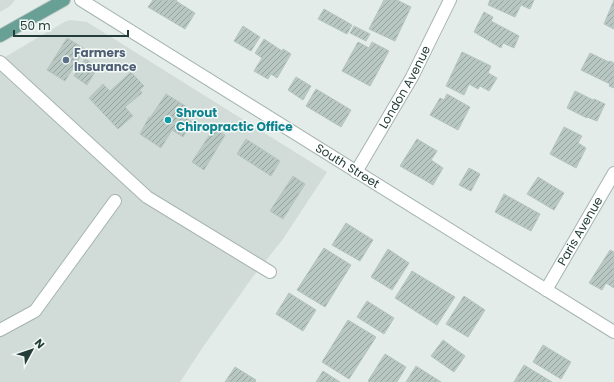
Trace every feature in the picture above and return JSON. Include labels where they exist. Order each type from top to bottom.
[{"type":"main road","points":[[0,36],[64,0]]},
{"type":"street","name":"South Street","points":[[81,0],[614,332]]},
{"type":"street","name":"London Avenue","points":[[356,172],[412,77],[450,0]]},
{"type":"street","points":[[0,62],[147,197],[270,272]]},
{"type":"street","name":"Paris Avenue","points":[[546,290],[614,172]]},
{"type":"street","points":[[0,330],[35,311],[115,201]]},
{"type":"shaded area","points":[[0,0],[15,0],[10,6],[0,12]]},
{"type":"shaded area","points":[[71,20],[87,22],[327,172],[283,239],[252,278],[180,382],[0,382],[0,60],[66,21]]},
{"type":"building","points":[[153,0],[177,0],[176,1],[195,13],[185,29],[148,7]]},
{"type":"building","points":[[384,0],[397,0],[411,7],[395,41],[369,29]]},
{"type":"building","points":[[490,0],[534,0],[530,9],[521,5],[515,17],[488,5]]},
{"type":"building","points":[[614,0],[614,29],[604,24]]},
{"type":"building","points":[[324,9],[352,25],[347,34],[318,19]]},
{"type":"building","points":[[484,12],[493,17],[491,21],[519,36],[514,48],[503,43],[501,48],[474,32]]},
{"type":"building","points":[[243,26],[260,37],[251,51],[234,41]]},
{"type":"building","points":[[354,26],[370,34],[366,41],[350,33]]},
{"type":"building","name":"Farmers Insurance","points":[[67,38],[85,49],[65,81],[47,70]]},
{"type":"building","points":[[264,39],[282,51],[283,49],[291,54],[277,78],[271,74],[268,79],[254,71],[262,58],[255,53]]},
{"type":"building","points":[[358,42],[369,48],[372,42],[389,51],[370,86],[342,71]]},
{"type":"building","points":[[462,52],[491,66],[488,73],[497,78],[489,91],[480,86],[478,89],[469,84],[464,95],[446,86]]},
{"type":"building","points":[[590,53],[614,63],[614,88],[609,86],[610,84],[581,70]]},
{"type":"building","points":[[85,59],[98,67],[87,85],[74,76]]},
{"type":"building","points":[[131,72],[144,86],[140,90],[142,93],[125,107],[133,116],[118,129],[89,98],[103,84],[110,91]]},
{"type":"building","points":[[296,77],[311,86],[303,100],[288,90]]},
{"type":"building","points":[[316,89],[351,110],[341,127],[306,106]]},
{"type":"building","points":[[575,91],[605,104],[597,121],[587,118],[567,108]]},
{"type":"building","name":"Shrout Chiropractic Office","points":[[166,94],[187,107],[182,115],[192,122],[183,137],[172,130],[161,148],[140,134],[149,117],[150,118]]},
{"type":"building","points":[[447,94],[470,107],[458,130],[430,115],[440,98],[444,100]]},
{"type":"building","points":[[564,127],[582,136],[578,143],[586,148],[576,168],[550,154]]},
{"type":"building","points":[[214,128],[225,135],[204,170],[192,162]]},
{"type":"building","points":[[246,139],[280,161],[271,176],[237,154]]},
{"type":"building","points":[[417,139],[437,151],[431,160],[443,168],[433,185],[400,166]]},
{"type":"building","points":[[469,168],[480,174],[471,191],[459,185]]},
{"type":"building","points":[[293,176],[305,184],[283,219],[270,211]]},
{"type":"building","points":[[538,177],[564,193],[554,210],[527,194]]},
{"type":"building","points":[[504,194],[540,214],[531,231],[495,212]]},
{"type":"building","points":[[346,223],[373,240],[360,261],[332,245]]},
{"type":"building","points":[[324,248],[351,265],[325,307],[297,290]]},
{"type":"building","points":[[388,249],[409,263],[392,290],[371,277]]},
{"type":"building","points":[[610,250],[614,252],[614,288],[606,283],[602,290],[589,283]]},
{"type":"building","points":[[412,271],[455,297],[437,325],[395,298]]},
{"type":"building","points":[[289,293],[316,310],[303,331],[276,314]]},
{"type":"building","points":[[464,296],[485,310],[468,337],[446,324]]},
{"type":"building","points":[[367,301],[394,318],[384,334],[357,317]]},
{"type":"building","points":[[348,320],[376,337],[349,379],[322,362]]},
{"type":"building","points":[[443,340],[465,356],[454,372],[431,356]]},
{"type":"building","points":[[543,345],[571,362],[561,379],[533,362]]},
{"type":"building","points":[[385,354],[406,367],[397,382],[368,381]]},
{"type":"building","points":[[524,365],[552,382],[514,382]]},
{"type":"building","points":[[416,366],[441,382],[406,382]]},
{"type":"building","points":[[235,367],[256,380],[255,382],[225,382]]},
{"type":"building","points":[[323,371],[340,382],[316,382]]},
{"type":"place","name":"Farmers Insurance","points":[[66,60]]},
{"type":"place","name":"Shrout Chiropractic Office","points":[[168,120]]}]
